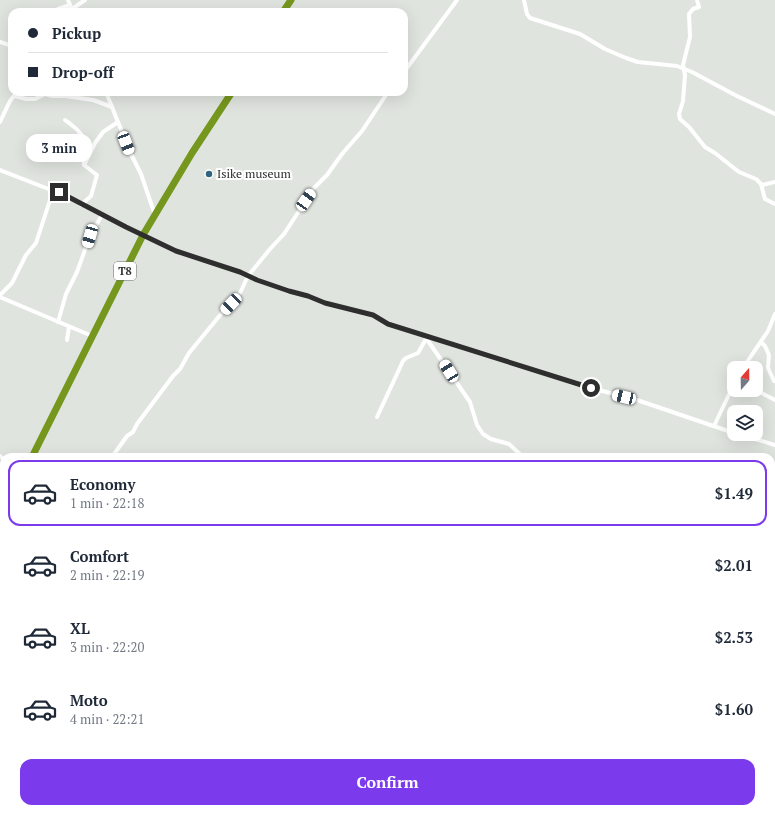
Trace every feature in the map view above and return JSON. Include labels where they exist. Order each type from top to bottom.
[{"type":"highway","name":"T8","points":[[34,453],[143,235],[192,153],[229,96]]},
{"type":"street","points":[[73,8],[84,0]]},
{"type":"street","points":[[287,8],[296,0]]},
{"type":"street","points":[[408,67],[457,0]]},
{"type":"street","points":[[524,0],[527,14],[530,18],[580,34],[605,49],[626,58],[638,62],[672,66],[683,69],[775,114]]},
{"type":"street","points":[[697,0],[699,7],[693,9],[689,13],[689,41],[683,65],[685,75],[683,101],[679,114],[681,120],[690,127],[705,147],[739,172],[756,179],[762,185],[765,199],[775,204]]},
{"type":"street","points":[[0,122],[10,101],[14,96]]},
{"type":"street","points":[[20,96],[26,99],[35,99],[41,96]]},
{"type":"street","points":[[51,96],[65,96],[93,100],[112,107]]},
{"type":"street","points":[[108,96],[130,152],[141,174],[155,215]]},
{"type":"street","points":[[115,453],[173,376],[180,369],[189,354],[240,293],[248,276],[284,234],[314,188],[327,175],[342,154],[362,131],[385,96]]},
{"type":"street","points":[[65,120],[79,131],[84,140],[84,165]]},
{"type":"street","points":[[84,165],[95,143],[103,132],[118,122]]},
{"type":"street","points":[[81,205],[91,196],[97,176],[96,173],[84,165]]},
{"type":"street","points":[[0,170],[64,195],[81,205],[176,251],[271,285],[308,296],[325,303],[373,315],[388,324],[495,356],[576,384],[637,400],[727,430]]},
{"type":"street","points":[[762,185],[775,182]]},
{"type":"street","points":[[54,191],[36,243],[26,255],[12,283],[0,296],[92,336]]},
{"type":"street","points":[[58,322],[66,294],[79,267],[90,236],[102,215]]},
{"type":"street","points":[[748,361],[770,328],[775,314]]},
{"type":"street","points":[[67,340],[70,327]]},
{"type":"street","points":[[423,335],[470,402],[482,434],[491,439],[509,444],[519,453]]},
{"type":"street","points":[[377,417],[403,361],[406,358],[418,353],[426,339]]},
{"type":"street","points":[[761,342],[765,346],[769,355],[768,368],[774,381]]},
{"type":"street","points":[[763,394],[775,400]]},
{"type":"street","points":[[714,426],[728,397]]},
{"type":"street","points":[[762,441],[775,445]]},
{"type":"place","name":"Isike museum","points":[[209,174]]},
{"type":"route","points":[[59,192],[81,205],[176,251],[240,272],[257,280],[325,303],[373,315],[388,324],[495,356],[569,382],[591,388]]}]
